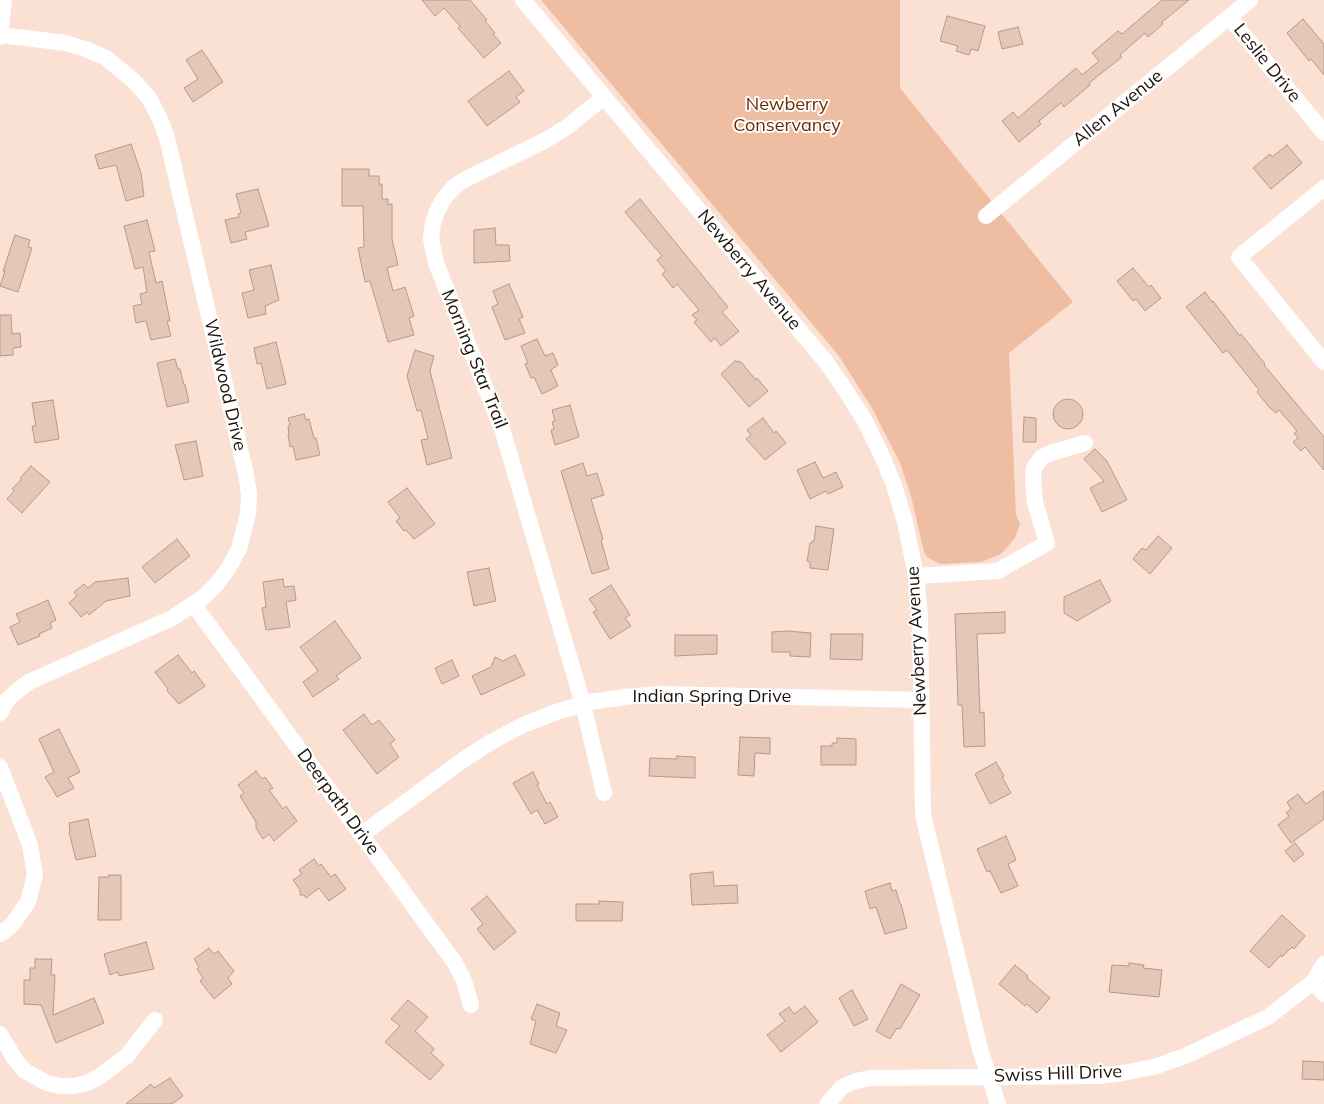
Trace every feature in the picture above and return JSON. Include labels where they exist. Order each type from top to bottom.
[{"type":"street","points":[[0,36],[4,0]]},
{"type":"street","name":"Newberry Avenue","points":[[523,0],[826,362],[865,421],[882,456],[894,485],[905,522],[916,576],[920,615],[923,815],[980,1049],[998,1104]]},
{"type":"street","name":"Allen Avenue","points":[[986,216],[1250,0]]},
{"type":"street","name":"Leslie Drive","points":[[1229,17],[1324,133]]},
{"type":"street","name":"Wildwood Drive","points":[[0,36],[66,43],[88,50],[106,58],[134,81],[149,98],[168,138],[246,474],[248,494],[248,514],[239,549],[216,585],[194,605],[172,618],[29,682],[8,699],[0,713]]},
{"type":"street","name":"Morning Star Trail","points":[[604,97],[567,127],[546,140],[455,186],[445,197],[438,209],[433,222],[431,239],[436,263],[503,432],[583,704],[604,793]]},
{"type":"street","points":[[1324,188],[1239,257],[1324,362]]},
{"type":"street","points":[[916,576],[998,571],[1046,543],[1034,502],[1032,480],[1034,468],[1046,455],[1085,443]]},
{"type":"street","name":"Deerpath Drive","points":[[194,605],[455,963],[464,981],[471,1005]]},
{"type":"street","name":"Indian Spring Drive","points":[[361,835],[463,760],[491,742],[531,722],[583,704],[625,696],[660,694],[921,700]]},
{"type":"street","points":[[0,766],[30,845],[35,875],[28,902],[11,926],[0,934]]},
{"type":"street","name":"Swiss Hill Drive","points":[[827,1104],[832,1096],[842,1088],[856,1081],[870,1078],[1099,1076],[1154,1067],[1185,1056],[1268,1017],[1319,988],[1324,964]]},
{"type":"street","points":[[0,1034],[25,1071],[47,1083],[60,1086],[74,1086],[87,1083],[99,1077],[127,1056],[154,1020]]},
{"type":"green space","name":"Newberry Conservancy","points":[[541,0],[900,0],[900,88],[1073,302],[1009,353],[1016,515],[1020,524],[1015,538],[1001,554],[981,562],[940,564],[927,557],[924,552],[911,496],[900,463],[873,410],[839,356]]},
{"type":"building","points":[[422,0],[470,0],[487,20],[485,21],[501,43],[484,58],[458,28],[460,26],[444,8],[435,16]]},
{"type":"building","points":[[1162,0],[1189,0],[1162,22],[1163,24],[1148,37],[1145,33],[1120,55],[1122,57],[1089,83],[1090,85],[1064,107],[1061,103],[1039,121],[1041,124],[1019,142],[1002,121],[1013,112],[1018,118],[1076,68],[1082,75],[1099,61],[1092,53],[1118,31],[1122,34]]},
{"type":"building","points":[[947,16],[985,26],[978,51],[971,49],[969,55],[956,51],[958,46],[940,41]]},
{"type":"building","points":[[1303,19],[1324,44],[1324,75],[1311,59],[1309,61],[1287,33]]},
{"type":"building","points":[[1018,27],[1023,44],[1002,49],[998,32]]},
{"type":"building","points":[[202,50],[223,82],[193,102],[184,88],[198,79],[186,60]]},
{"type":"building","points":[[509,71],[524,91],[516,97],[520,102],[487,126],[468,101]]},
{"type":"building","points":[[131,144],[141,173],[144,196],[126,201],[116,165],[99,169],[95,155]]},
{"type":"building","points":[[1287,145],[1302,163],[1271,189],[1253,168],[1270,154],[1272,157]]},
{"type":"building","points":[[342,169],[369,169],[369,176],[379,176],[379,184],[382,184],[382,199],[388,199],[388,205],[392,204],[392,239],[398,265],[387,268],[393,291],[405,287],[414,316],[409,318],[414,335],[388,342],[370,281],[365,282],[358,248],[364,247],[363,206],[342,206]]},
{"type":"building","points":[[258,189],[269,226],[245,232],[247,239],[231,243],[225,220],[239,217],[238,214],[241,213],[236,194]]},
{"type":"building","points":[[640,199],[728,307],[722,312],[739,331],[721,346],[715,338],[711,342],[694,322],[697,320],[692,315],[699,310],[677,284],[673,288],[662,274],[666,271],[657,260],[662,256],[625,212]]},
{"type":"building","points":[[147,220],[155,251],[149,252],[156,283],[162,281],[170,321],[167,321],[171,336],[151,340],[146,321],[136,323],[133,306],[142,304],[140,294],[147,292],[143,267],[135,269],[124,226]]},
{"type":"building","points":[[495,228],[496,245],[509,245],[510,261],[474,263],[474,230]]},
{"type":"building","points":[[15,235],[30,240],[28,247],[32,248],[18,292],[0,286]]},
{"type":"building","points":[[271,265],[279,300],[265,306],[266,314],[248,318],[242,293],[254,290],[249,270]]},
{"type":"building","points":[[1133,268],[1149,287],[1151,285],[1161,298],[1145,311],[1136,299],[1133,301],[1117,281]]},
{"type":"building","points":[[509,284],[523,317],[519,319],[525,333],[505,340],[492,307],[498,304],[493,291]]},
{"type":"building","points":[[1205,292],[1324,437],[1324,470],[1305,447],[1301,451],[1293,442],[1298,438],[1294,433],[1297,431],[1279,410],[1276,413],[1269,407],[1257,392],[1259,390],[1227,350],[1223,353],[1186,307]]},
{"type":"building","points":[[0,315],[11,315],[12,334],[20,333],[21,347],[13,348],[13,355],[0,356]]},
{"type":"building","points":[[537,339],[545,356],[553,353],[558,365],[551,370],[558,386],[542,394],[534,377],[531,378],[525,364],[528,363],[521,346]]},
{"type":"building","points":[[276,342],[286,384],[267,389],[261,363],[257,364],[254,348]]},
{"type":"building","points":[[415,350],[434,356],[430,371],[452,458],[427,465],[421,440],[428,439],[421,410],[417,411],[407,376]]},
{"type":"building","points":[[175,359],[185,384],[189,402],[167,407],[157,363]]},
{"type":"building","points":[[735,361],[741,362],[768,391],[749,407],[721,374]]},
{"type":"building","points":[[1068,399],[1079,403],[1083,414],[1079,425],[1068,429],[1057,425],[1053,414],[1057,403]]},
{"type":"building","points":[[53,400],[59,439],[35,443],[32,426],[36,426],[32,403]]},
{"type":"building","points":[[570,405],[579,437],[555,445],[551,430],[554,429],[552,422],[555,421],[552,410]]},
{"type":"building","points":[[304,414],[306,420],[309,419],[320,455],[296,460],[293,446],[290,447],[288,426],[290,425],[288,418]]},
{"type":"building","points":[[1024,417],[1036,418],[1036,442],[1023,442]]},
{"type":"building","points":[[763,418],[774,433],[776,431],[786,443],[765,460],[746,439],[751,435],[747,430]]},
{"type":"building","points":[[196,441],[203,476],[184,480],[175,445]]},
{"type":"building","points":[[1095,449],[1107,461],[1127,500],[1102,512],[1090,488],[1104,481],[1084,459]]},
{"type":"building","points":[[815,462],[823,478],[836,472],[843,487],[828,494],[826,491],[810,499],[797,470]]},
{"type":"building","points":[[583,463],[587,476],[597,473],[604,495],[591,499],[603,539],[601,540],[609,569],[592,574],[561,471]]},
{"type":"building","points":[[31,466],[50,482],[22,513],[7,499],[14,491],[12,489],[22,479],[20,478]]},
{"type":"building","points":[[407,488],[435,524],[414,539],[396,521],[400,518],[388,502]]},
{"type":"building","points":[[816,526],[834,529],[828,570],[810,568],[810,562],[807,561],[810,543],[814,541]]},
{"type":"building","points":[[1158,536],[1172,548],[1150,574],[1133,559],[1142,548],[1146,550]]},
{"type":"building","points":[[177,539],[190,556],[155,583],[142,567]]},
{"type":"building","points":[[489,568],[496,601],[474,606],[467,572]]},
{"type":"building","points":[[128,578],[130,596],[106,601],[89,615],[87,612],[81,617],[69,603],[77,596],[74,592],[84,584],[88,588],[95,582]]},
{"type":"building","points":[[283,579],[284,587],[294,586],[296,600],[286,602],[290,627],[266,630],[262,608],[266,607],[263,582]]},
{"type":"building","points":[[1100,580],[1111,601],[1077,621],[1064,613],[1064,597]]},
{"type":"building","points":[[611,585],[630,615],[625,618],[631,626],[610,639],[593,612],[597,610],[589,599]]},
{"type":"building","points":[[48,600],[56,620],[50,623],[52,628],[39,634],[40,636],[18,645],[10,627],[20,622],[16,614]]},
{"type":"building","points":[[1005,612],[1005,633],[977,634],[980,713],[984,712],[985,746],[964,747],[962,705],[958,705],[955,614]]},
{"type":"building","points":[[335,621],[361,658],[336,676],[339,679],[313,697],[303,682],[318,671],[300,647]]},
{"type":"building","points":[[772,632],[811,633],[810,657],[790,656],[790,652],[772,652]]},
{"type":"building","points":[[831,634],[863,634],[862,660],[830,659]]},
{"type":"building","points":[[675,635],[717,635],[717,654],[675,656]]},
{"type":"building","points":[[178,655],[192,673],[194,671],[205,686],[179,704],[167,691],[168,689],[155,672]]},
{"type":"building","points":[[515,655],[525,675],[481,695],[472,676],[491,667],[495,657],[503,661]]},
{"type":"building","points":[[452,660],[459,676],[442,684],[435,668]]},
{"type":"building","points":[[364,714],[372,725],[379,720],[395,740],[390,744],[399,757],[377,774],[343,730]]},
{"type":"building","points":[[59,729],[80,772],[68,778],[74,788],[57,797],[45,777],[54,772],[39,739]]},
{"type":"building","points":[[740,737],[770,738],[770,754],[755,753],[754,776],[738,775]]},
{"type":"building","points":[[837,738],[856,739],[856,765],[821,765],[821,746],[832,746],[832,743],[837,743]]},
{"type":"building","points":[[677,756],[695,757],[695,778],[649,776],[650,758],[677,759]]},
{"type":"building","points":[[996,762],[1011,793],[990,804],[975,774]]},
{"type":"building","points":[[256,771],[262,779],[265,777],[273,788],[269,790],[283,809],[286,806],[297,821],[274,841],[269,834],[263,839],[256,828],[256,822],[240,796],[244,793],[238,785]]},
{"type":"building","points":[[533,772],[539,784],[537,785],[547,804],[550,802],[558,817],[545,824],[537,810],[531,814],[513,783]]},
{"type":"building","points":[[1324,791],[1324,819],[1291,843],[1278,825],[1289,816],[1286,813],[1291,809],[1287,802],[1298,794],[1306,804]]},
{"type":"building","points":[[88,819],[96,856],[76,860],[69,832],[69,823]]},
{"type":"building","points":[[1006,836],[1016,860],[1008,864],[1018,886],[1001,893],[990,871],[987,872],[977,849]]},
{"type":"building","points":[[1295,843],[1304,854],[1294,862],[1285,851]]},
{"type":"building","points":[[314,859],[319,866],[321,864],[331,877],[335,874],[346,889],[329,901],[319,888],[306,898],[304,895],[300,895],[300,890],[293,880],[302,874],[299,870]]},
{"type":"building","points":[[713,872],[714,886],[737,885],[738,903],[692,905],[690,874]]},
{"type":"building","points":[[109,875],[121,875],[121,920],[98,920],[99,877],[109,877]]},
{"type":"building","points":[[890,883],[892,891],[896,890],[907,928],[885,934],[876,907],[870,909],[865,891]]},
{"type":"building","points":[[487,896],[516,932],[494,950],[477,929],[483,924],[471,909]]},
{"type":"building","points":[[599,901],[623,902],[622,921],[576,921],[576,904],[599,904]]},
{"type":"building","points":[[1282,915],[1305,936],[1294,949],[1292,947],[1282,957],[1281,955],[1269,968],[1250,951]]},
{"type":"building","points":[[146,942],[154,969],[119,976],[118,972],[110,975],[104,954]]},
{"type":"building","points":[[209,948],[214,954],[218,951],[234,971],[228,978],[232,984],[214,999],[200,981],[203,978],[197,969],[199,967],[194,959]]},
{"type":"building","points":[[35,959],[52,959],[51,975],[55,975],[53,1015],[94,998],[104,1023],[56,1043],[41,1005],[24,1004],[24,980],[30,980],[30,968],[35,968]]},
{"type":"building","points":[[1129,963],[1144,965],[1143,968],[1162,970],[1159,997],[1109,992],[1112,965],[1129,966]]},
{"type":"building","points":[[1015,965],[1050,998],[1037,1013],[1027,1004],[1025,1006],[999,984]]},
{"type":"building","points":[[901,984],[920,995],[900,1029],[897,1028],[890,1039],[876,1031]]},
{"type":"building","points":[[852,990],[868,1019],[854,1026],[839,998]]},
{"type":"building","points":[[408,1000],[428,1017],[415,1031],[434,1049],[431,1053],[444,1065],[430,1080],[385,1042],[400,1026],[391,1019]]},
{"type":"building","points":[[537,1004],[560,1013],[556,1026],[567,1030],[556,1053],[530,1044],[536,1021],[531,1019]]},
{"type":"building","points":[[805,1006],[818,1022],[781,1052],[767,1035],[785,1021],[779,1014],[789,1007],[794,1014]]},
{"type":"building","points":[[1303,1061],[1324,1062],[1324,1080],[1302,1079]]},
{"type":"building","points":[[170,1078],[183,1096],[172,1104],[126,1104],[151,1084],[154,1088]]}]
